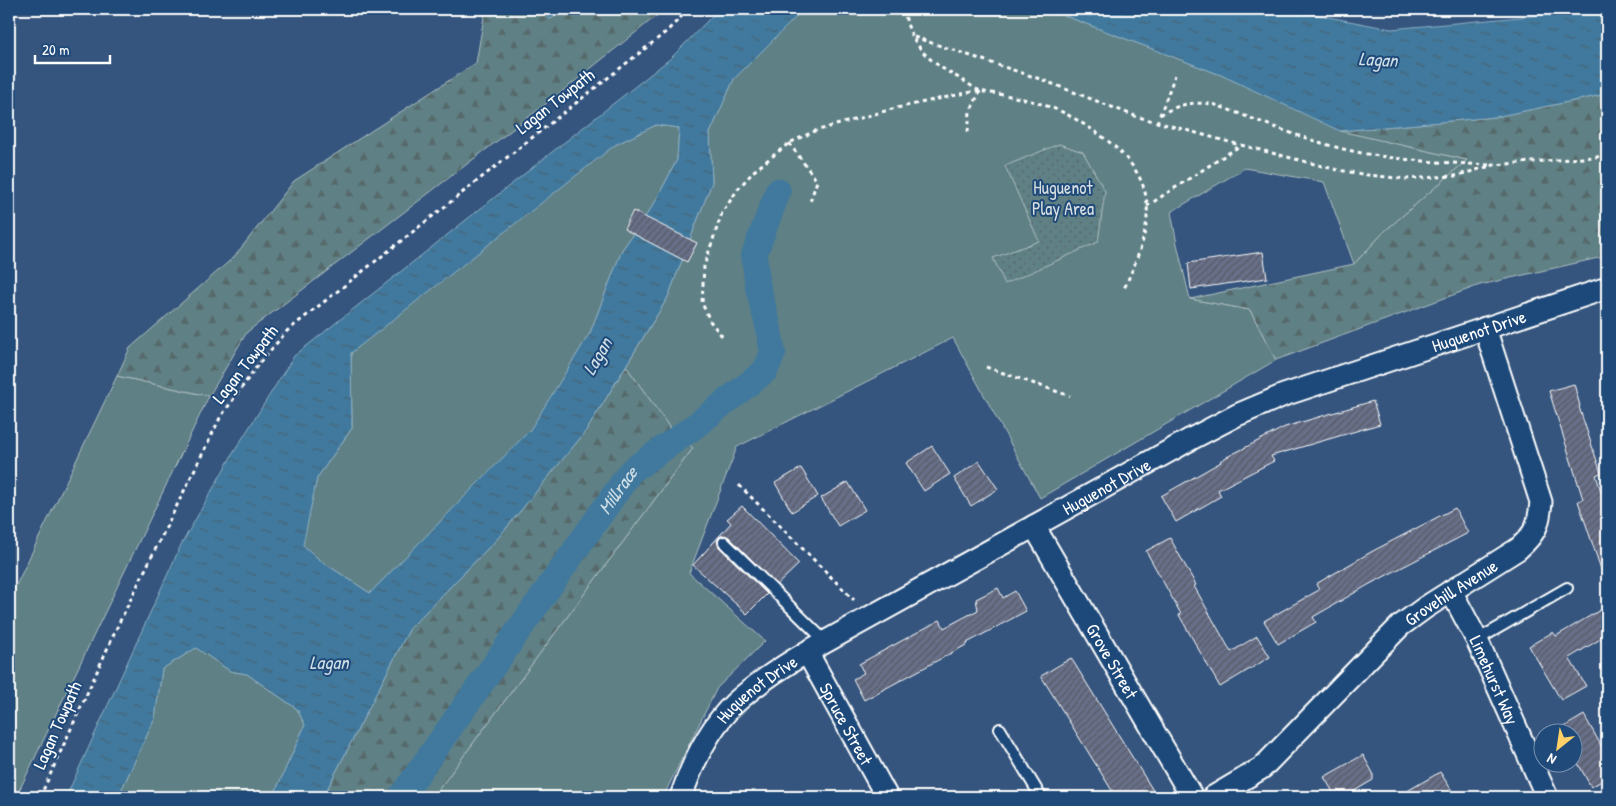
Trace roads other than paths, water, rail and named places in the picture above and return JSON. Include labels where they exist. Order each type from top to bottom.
[{"type":"street","name":"Huguenot Drive","points":[[681,797],[693,767],[707,740],[723,717],[741,697],[766,677],[870,616],[1237,415],[1284,395],[1607,288]]},
{"type":"street","name":"Grovehill Avenue","points":[[1213,797],[1262,768],[1400,626],[1426,606],[1518,549],[1531,538],[1539,521],[1541,502],[1485,328]]},
{"type":"street","name":"Grove Street","points":[[1034,526],[1192,797]]},
{"type":"street","name":"Limehurst Way","points":[[1451,591],[1477,640],[1547,797]]},
{"type":"street","name":"Spruce Street","points":[[816,646],[887,797]]},
{"type":"lane","points":[[724,542],[816,646]]},
{"type":"lane","points":[[1477,640],[1568,588]]},
{"type":"lane","points":[[1000,729],[1041,797]]},
{"type":"water","points":[[541,9],[568,9],[550,19]]},
{"type":"water","points":[[719,9],[804,9],[734,79],[710,133],[712,182],[668,297],[586,431],[499,537],[410,628],[323,797],[273,797],[305,725],[297,709],[247,674],[230,671],[196,648],[162,669],[155,718],[118,797],[66,797],[181,545],[232,455],[294,356],[671,58]],"holes":[[[656,125],[679,128],[677,160],[654,204],[622,250],[590,333],[530,430],[370,593],[321,561],[303,545],[317,478],[352,428],[351,353],[615,145]]]},
{"type":"water","name":"Lagan","points":[[1047,9],[1286,9],[1391,29],[1607,9],[1607,94],[1495,117],[1340,131],[1221,75]]},
{"type":"waterway","name":"Millrace","points":[[401,797],[631,471],[691,429],[765,371],[773,353],[758,288],[754,255],[778,191]]},
{"type":"park label","name":"Huguenot Play Area","points":[[1063,197]]}]
